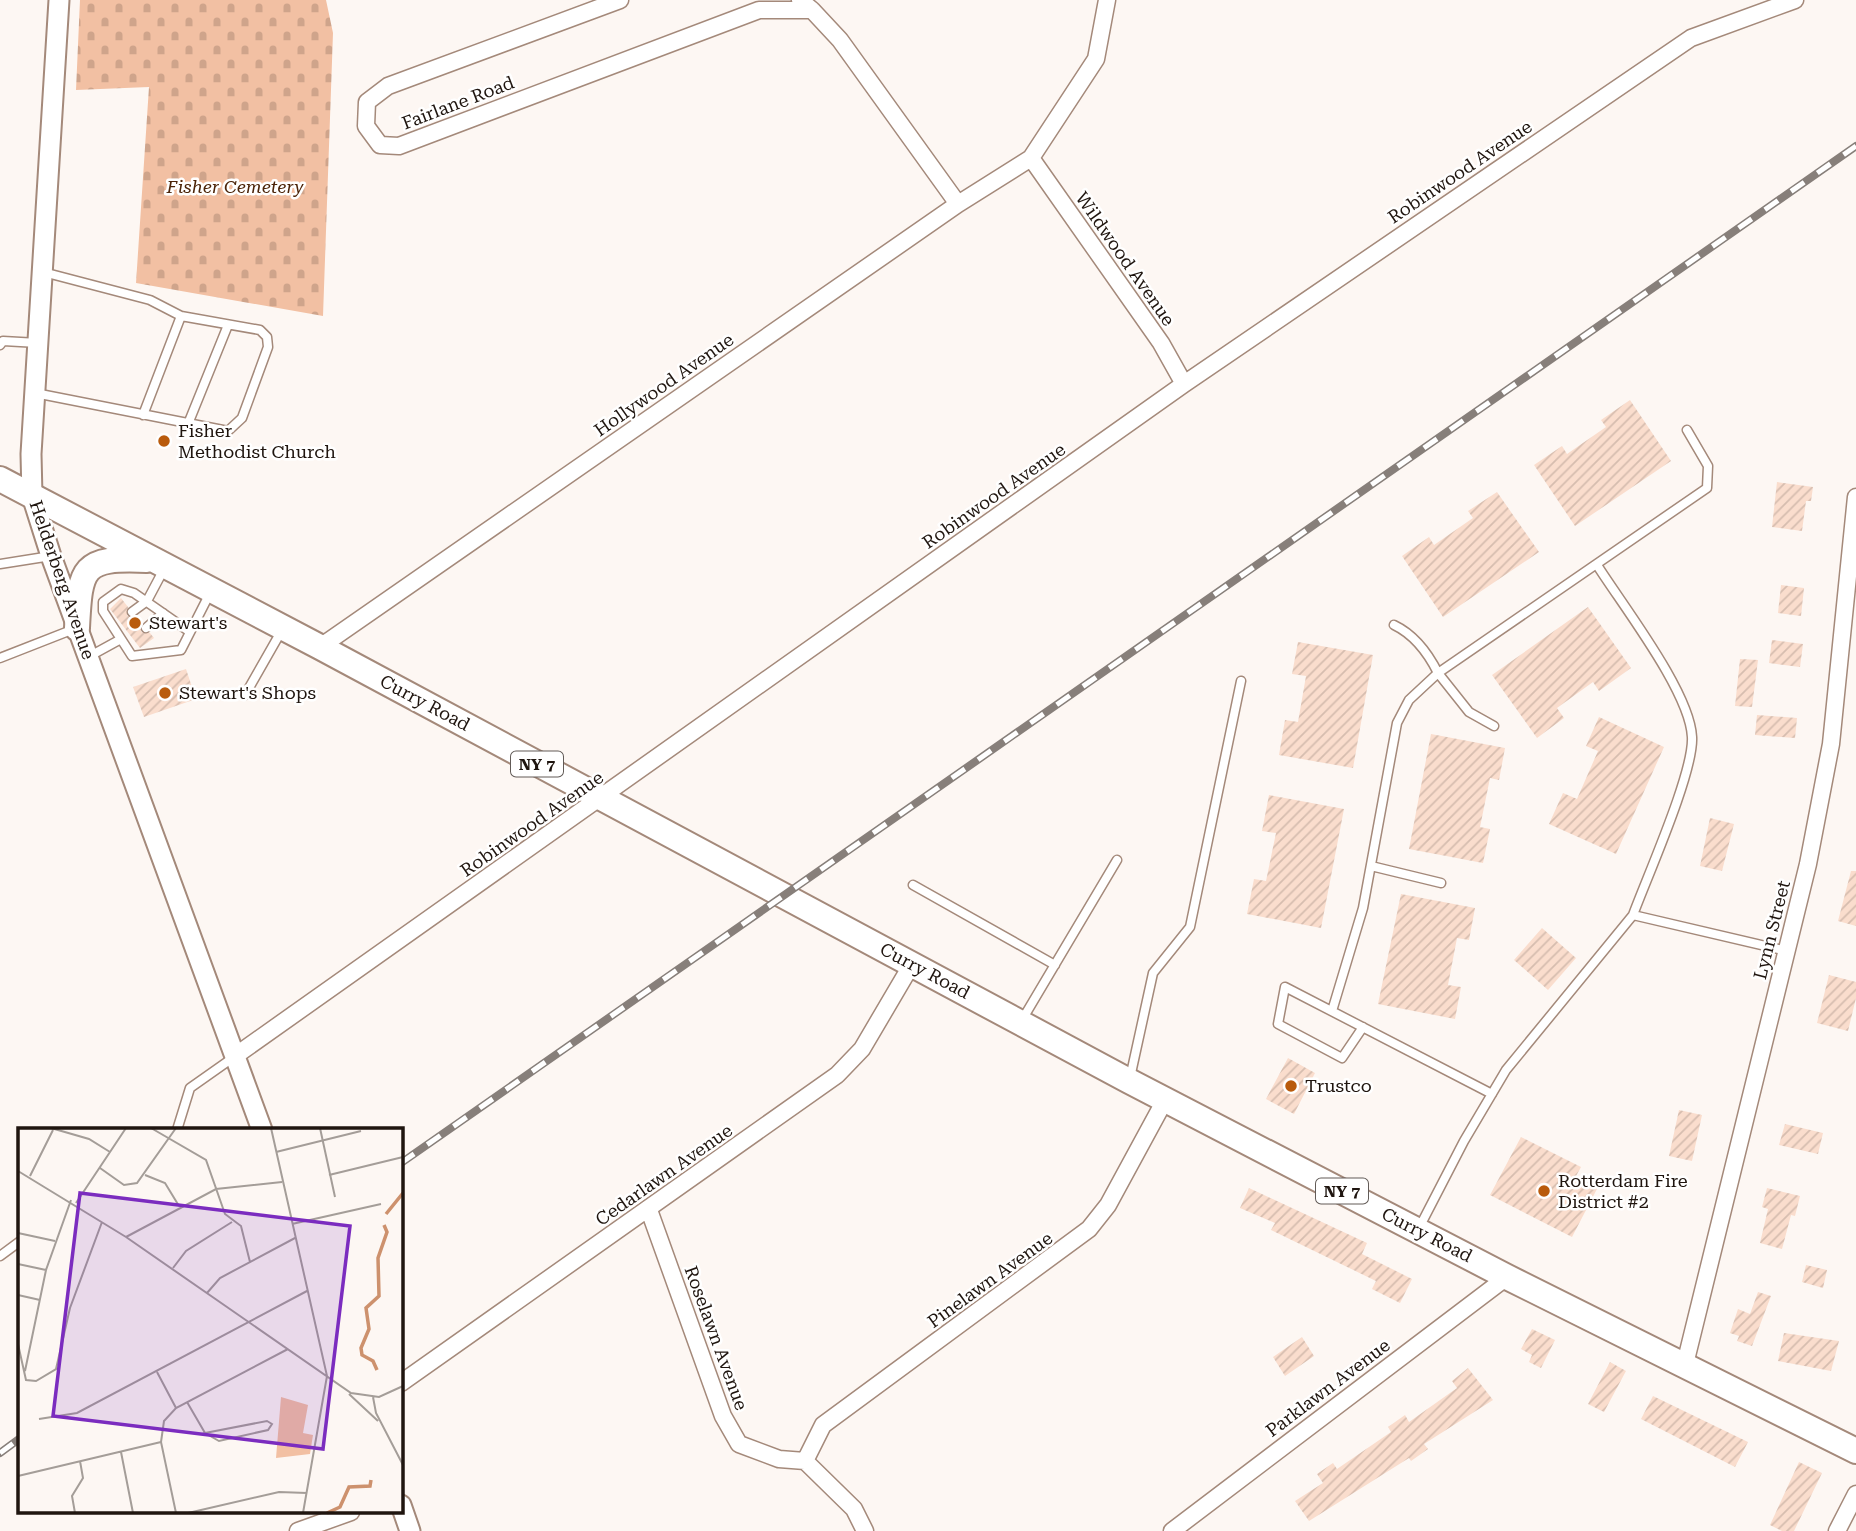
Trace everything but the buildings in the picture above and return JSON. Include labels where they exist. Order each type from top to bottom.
[{"type":"main road","name":"Curry Road","points":[[0,479],[320,647],[1129,1081],[1507,1277],[1856,1451]]},
{"type":"main road","points":[[77,628],[79,584],[88,570],[97,563],[114,559],[159,564]]},
{"type":"street","name":"Helderberg Avenue","points":[[59,0],[35,393],[33,496],[77,628],[261,1128]]},
{"type":"street","name":"Fairlane Road","points":[[620,0],[388,86],[367,102],[366,126],[380,145],[399,146],[759,10],[806,5],[840,40],[958,205]]},
{"type":"street","points":[[1031,158],[1096,59],[1107,0]]},
{"type":"street","name":"Robinwood Avenue","points":[[235,1056],[1184,384],[1691,38],[1795,0]]},
{"type":"street","name":"Hollywood Avenue","points":[[320,647],[958,205],[1031,158]]},
{"type":"street","name":"Wildwood Avenue","points":[[1031,158],[1161,343],[1184,384]]},
{"type":"street","name":"Lynn Street","points":[[1685,1364],[1808,864],[1831,744],[1856,497]]},
{"type":"street","name":"Cedarlawn Avenue","points":[[402,1382],[837,1075],[862,1049],[912,964]]},
{"type":"street","name":"Pinelawn Avenue","points":[[805,1461],[823,1425],[1089,1229],[1108,1205],[1166,1100]]},
{"type":"street","name":"Roselawn Avenue","points":[[649,1210],[723,1416],[739,1444],[779,1459],[805,1461]]},
{"type":"street","name":"Parklawn Avenue","points":[[1173,1531],[1507,1277]]},
{"type":"street","points":[[805,1461],[854,1509],[865,1531]]},
{"type":"street","points":[[1838,1531],[1856,1494]]},
{"type":"street","points":[[402,1508],[410,1531]]},
{"type":"street","points":[[298,1531],[345,1514]]},
{"type":"lane","points":[[35,393],[228,431],[242,418],[268,347],[267,337],[260,330],[181,316],[150,300],[43,272]]},
{"type":"lane","points":[[144,415],[181,316]]},
{"type":"lane","points":[[188,424],[228,325]]},
{"type":"lane","points":[[0,345],[4,341],[38,343]]},
{"type":"lane","points":[[1332,1011],[1363,908],[1397,723],[1409,700],[1438,673],[1707,488],[1708,466],[1687,430]]},
{"type":"lane","points":[[0,564],[51,556]]},
{"type":"lane","points":[[132,612],[147,601],[159,564]]},
{"type":"lane","points":[[1418,1230],[1506,1070],[1633,915],[1685,774],[1692,738],[1684,700],[1597,565]]},
{"type":"lane","points":[[190,632],[147,601],[121,589],[103,602],[103,611],[116,624],[132,656],[181,650],[212,590]]},
{"type":"lane","points":[[146,628],[163,613]]},
{"type":"lane","points":[[1394,625],[1409,632],[1469,712],[1494,726]]},
{"type":"lane","points":[[0,658],[77,628]]},
{"type":"lane","points":[[245,695],[283,628]]},
{"type":"lane","points":[[88,657],[132,638]]},
{"type":"lane","points":[[1129,1081],[1153,973],[1191,927],[1241,681]]},
{"type":"lane","points":[[1021,1022],[1117,860]]},
{"type":"lane","points":[[1371,866],[1441,883]]},
{"type":"lane","points":[[913,885],[1055,964]]},
{"type":"lane","points":[[1633,915],[1787,951]]},
{"type":"lane","points":[[1363,1027],[1342,1058],[1278,1024],[1285,987],[1363,1027],[1492,1094]]},
{"type":"lane","points":[[178,1128],[190,1088],[235,1056]]},
{"type":"lane","points":[[0,1256],[18,1243]]},
{"type":"green space","name":"Fisher Cemetery","points":[[80,0],[326,0],[333,33],[323,316],[136,283],[149,87],[76,90]]},
{"type":"railway","points":[[402,1162],[1856,146]]},
{"type":"railway","points":[[0,1453],[18,1440]]},
{"type":"place","name":"Fisher Methodist Church","points":[[164,441]]},
{"type":"place","name":"Stewart's","points":[[135,623]]},
{"type":"place","name":"Stewart's Shops","points":[[165,693]]},
{"type":"place","name":"Trustco","points":[[1291,1086]]},
{"type":"place","name":"Rotterdam Fire District #2","points":[[1544,1191]]}]
